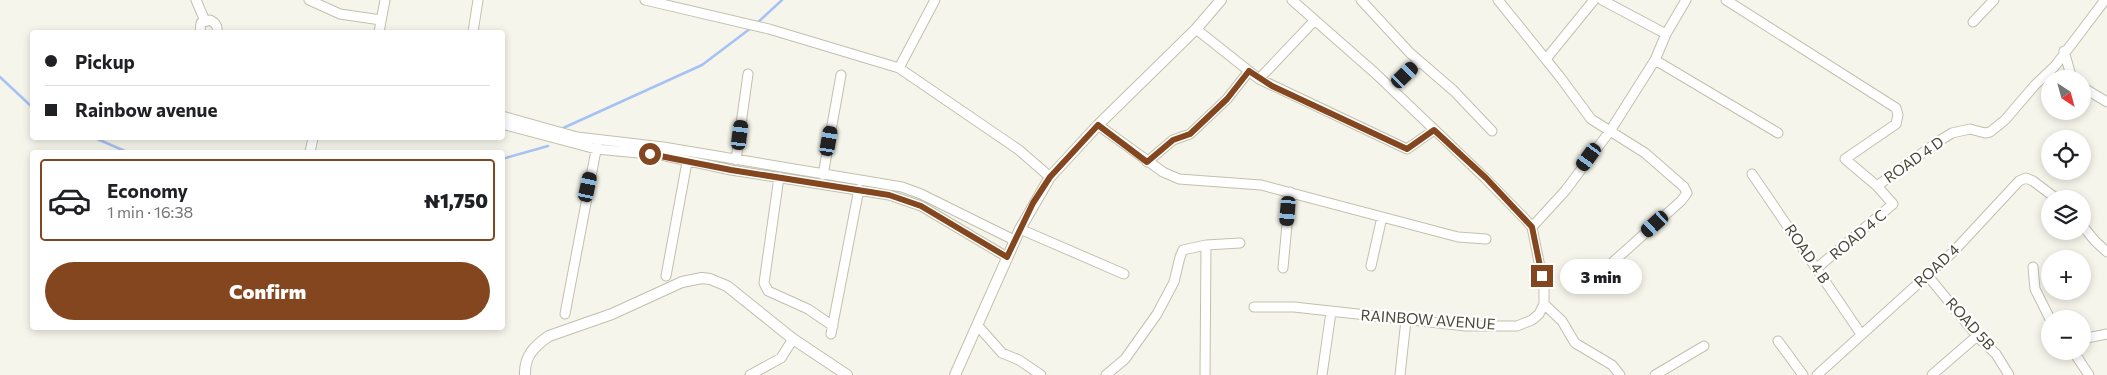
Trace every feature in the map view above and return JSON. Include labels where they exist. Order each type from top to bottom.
[{"type":"street","points":[[196,0],[204,21]]},
{"type":"street","points":[[309,0],[340,14],[381,20]]},
{"type":"street","points":[[379,30],[384,0]]},
{"type":"street","points":[[473,30],[478,0]]},
{"type":"street","points":[[645,0],[769,29],[899,68],[1019,150],[1050,177]]},
{"type":"street","points":[[899,68],[935,0]]},
{"type":"street","points":[[955,375],[1014,240],[1050,177],[1098,125],[1196,29],[1221,0]]},
{"type":"street","points":[[1292,0],[1391,88],[1486,178],[1532,227],[1544,287],[1544,304],[1562,321],[1575,344],[1612,365],[1620,375]]},
{"type":"street","points":[[1361,0],[1419,61],[1454,91],[1492,131]]},
{"type":"street","points":[[1498,0],[1591,119],[1646,153],[1684,187],[1687,193],[1681,201],[1604,270]]},
{"type":"street","points":[[1546,59],[1594,0]]},
{"type":"street","points":[[1602,0],[1666,34]]},
{"type":"street","points":[[1532,227],[1565,191],[1610,131],[1656,60],[1666,34],[1686,0]]},
{"type":"street","name":"ROAD 4 C","points":[[1726,0],[1896,108],[1898,115],[1896,124],[1845,159],[1877,186],[1893,204],[1891,208],[1817,268]]},
{"type":"street","points":[[1973,22],[1994,0]]},
{"type":"street","points":[[2092,0],[2102,3]]},
{"type":"street","name":"ROAD 4 D","points":[[2051,70],[2102,3]]},
{"type":"street","points":[[1260,79],[1315,20]]},
{"type":"street","points":[[204,21],[215,22],[219,30]]},
{"type":"street","points":[[200,30],[199,26],[204,21]]},
{"type":"street","points":[[1196,29],[1260,79],[1407,149],[1434,130]]},
{"type":"street","points":[[2064,51],[2069,70]]},
{"type":"street","points":[[1656,60],[1778,133]]},
{"type":"street","points":[[1391,88],[1419,61]]},
{"type":"street","points":[[1147,162],[1173,140],[1190,134],[1227,99],[1249,71]]},
{"type":"street","points":[[736,160],[748,74]]},
{"type":"street","points":[[823,175],[841,75]]},
{"type":"street","name":"ROAD 4 D","points":[[1877,186],[1952,133],[1970,129],[1985,133],[1990,132],[2006,120],[2041,80]]},
{"type":"street","points":[[2091,92],[2107,102]]},
{"type":"street","points":[[505,117],[561,133],[598,140],[663,147],[902,187],[921,194],[1014,240]]},
{"type":"street","points":[[505,125],[596,150],[638,152],[687,162],[889,195],[921,206],[1007,257]]},
{"type":"street","points":[[1098,125],[1147,162],[1179,179],[1261,185],[1458,237],[1486,239]]},
{"type":"street","points":[[565,314],[598,140]]},
{"type":"street","points":[[666,276],[687,162]]},
{"type":"street","name":"ROAD 4 B","points":[[1752,174],[1861,334]]},
{"type":"street","points":[[779,177],[764,283],[765,288],[814,312],[832,330],[859,189]]},
{"type":"street","name":"ROAD 4","points":[[1816,375],[1928,276],[1968,237],[2019,181],[2026,178],[2033,180],[2046,190]]},
{"type":"street","points":[[1283,268],[1290,192]]},
{"type":"street","points":[[1371,266],[1382,217]]},
{"type":"street","points":[[1020,229],[1124,274]]},
{"type":"street","points":[[2091,236],[2107,252]]},
{"type":"street","points":[[1106,375],[1125,359],[1162,308],[1174,282],[1183,250],[1206,245],[1240,243]]},
{"type":"street","points":[[1205,375],[1206,245]]},
{"type":"street","points":[[2032,266],[2035,289],[2046,310]]},
{"type":"street","name":"ROAD 5B","points":[[1928,276],[1977,336],[1996,354],[2009,375]]},
{"type":"street","points":[[525,375],[526,362],[529,355],[540,342],[549,336],[612,314],[682,282],[702,278],[727,286],[794,339],[846,375]]},
{"type":"street","name":"RAINBOW AVENUE","points":[[1254,306],[1294,307],[1466,326],[1517,326],[1532,320],[1539,314],[1544,304]]},
{"type":"street","points":[[1322,375],[1331,312]]},
{"type":"street","points":[[1400,375],[1406,320]]},
{"type":"street","points":[[978,326],[1002,353],[1026,363],[1041,375]]},
{"type":"street","points":[[2091,337],[2107,334]]},
{"type":"street","points":[[1932,375],[1977,336]]},
{"type":"street","points":[[750,375],[781,358],[794,339]]},
{"type":"street","points":[[1778,341],[1803,375]]},
{"type":"street","points":[[1655,375],[1704,346]]},
{"type":"street","points":[[2079,360],[2089,375]]},
{"type":"waterway","points":[[756,24],[782,0]]},
{"type":"waterway","points":[[561,129],[702,65],[751,28]]},
{"type":"waterway","points":[[0,77],[30,105]]},
{"type":"waterway","points":[[100,140],[122,150]]},
{"type":"waterway","points":[[505,158],[548,146]]},
{"type":"route","points":[[650,154],[731,170],[889,195],[921,206],[1007,257],[1033,203],[1050,177],[1067,156],[1098,125],[1147,162],[1173,140],[1190,134],[1227,99],[1249,71],[1272,86],[1364,127],[1400,147],[1407,149],[1414,146],[1434,130],[1486,178],[1532,227],[1542,276]]}]
